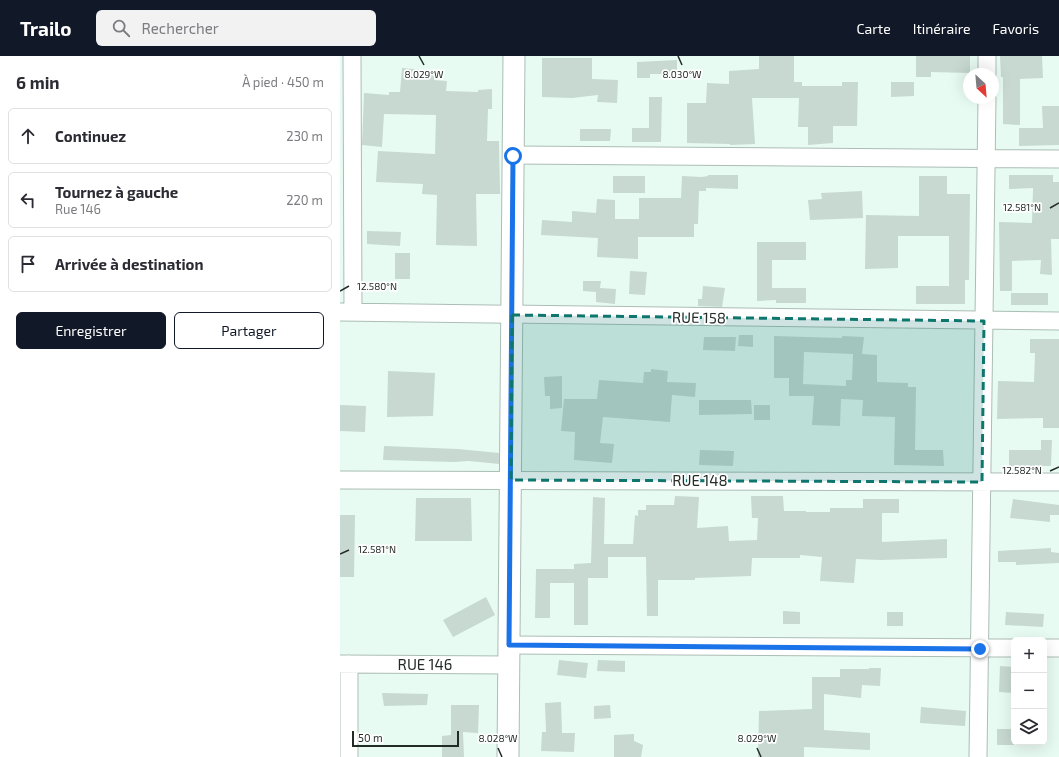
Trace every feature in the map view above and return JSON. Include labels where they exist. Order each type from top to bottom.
[{"type":"street","points":[[347,312],[352,56]]},
{"type":"street","points":[[508,757],[514,56]]},
{"type":"street","points":[[987,56],[987,68]]},
{"type":"street","points":[[978,757],[987,104]]},
{"type":"street","points":[[513,156],[1059,159]]},
{"type":"street","name":"RUE 158","points":[[347,312],[1059,321]]},
{"type":"street","name":"RUE 148","points":[[340,480],[1059,482]]},
{"type":"street","name":"RUE 146","points":[[345,664],[509,655],[1011,648]]},
{"type":"street","points":[[1047,648],[1059,648]]},
{"type":"street","points":[[345,664],[349,757]]},
{"type":"highlighted area","points":[[512,315],[984,321],[982,482],[511,480]]},
{"type":"building","points":[[759,56],[794,56],[794,82],[802,82],[802,86],[842,86],[842,82],[858,82],[857,126],[833,126],[833,143],[808,145],[808,127],[798,127],[799,98],[752,98],[755,144],[730,145],[687,143],[687,103],[706,103],[707,83],[729,84],[729,71],[759,69]]},
{"type":"building","points":[[916,56],[970,56],[970,68],[963,68],[963,73],[931,72],[931,77],[916,77]]},
{"type":"building","points":[[1000,56],[1042,56],[1043,78],[1020,79],[1020,125],[1003,124],[1003,77],[1001,77]]},
{"type":"building","points":[[542,58],[592,58],[592,79],[618,80],[617,103],[597,102],[598,95],[572,98],[542,97]]},
{"type":"building","points":[[677,60],[677,74],[650,74],[650,78],[637,78],[637,62]]},
{"type":"building","points":[[402,68],[434,71],[434,80],[447,81],[446,91],[478,92],[478,90],[492,89],[492,109],[488,109],[487,141],[499,141],[500,194],[476,194],[477,246],[436,245],[437,195],[422,194],[423,184],[376,182],[378,151],[435,154],[436,115],[384,114],[382,147],[362,145],[364,93],[389,95],[389,92],[400,92]]},
{"type":"building","points":[[891,82],[914,82],[914,96],[891,97]]},
{"type":"building","points":[[649,97],[662,97],[661,142],[632,142],[632,128],[649,128]]},
{"type":"building","points":[[1042,106],[1059,106],[1059,145],[1019,146],[1019,128],[1043,128]]},
{"type":"building","points":[[580,129],[611,129],[610,141],[580,141]]},
{"type":"building","points":[[708,175],[738,175],[738,189],[706,188],[706,191],[699,191],[698,224],[694,224],[694,237],[638,237],[638,259],[597,257],[598,238],[541,235],[542,220],[572,222],[572,211],[596,213],[597,199],[615,200],[615,219],[639,219],[639,198],[681,198],[682,176],[702,177]]},
{"type":"building","points":[[1009,175],[1053,175],[1053,182],[1059,182],[1059,239],[1051,239],[1052,275],[1040,274],[1041,260],[1012,261],[1012,291],[1000,291],[999,222],[1032,223],[1033,188],[1009,189]]},
{"type":"building","points":[[613,176],[645,176],[645,193],[613,193]]},
{"type":"building","points":[[919,176],[947,176],[947,194],[970,194],[969,280],[965,280],[965,304],[916,304],[916,286],[949,286],[949,236],[898,236],[898,268],[865,269],[866,215],[919,216]]},
{"type":"building","points":[[862,191],[863,218],[810,220],[808,200],[822,199],[821,193]]},
{"type":"building","points":[[367,231],[401,232],[400,246],[367,244]]},
{"type":"building","points":[[757,242],[806,242],[806,260],[772,260],[772,288],[806,288],[806,303],[776,303],[776,300],[757,301]]},
{"type":"building","points":[[395,253],[410,253],[410,279],[395,279]]},
{"type":"building","points":[[630,271],[647,272],[645,295],[629,294]]},
{"type":"building","points":[[583,281],[601,281],[600,288],[616,289],[615,304],[596,302],[596,292],[583,291]]},
{"type":"building","points":[[703,286],[725,288],[722,307],[698,306],[698,299],[702,299]]},
{"type":"building","points":[[1011,293],[1048,293],[1048,305],[1011,305]]},
{"type":"building","points":[[739,335],[753,335],[753,347],[738,346]]},
{"type":"building","points":[[774,336],[842,338],[842,336],[864,337],[862,354],[877,355],[877,382],[908,383],[908,387],[916,387],[915,450],[943,450],[944,466],[894,465],[895,417],[862,416],[863,400],[841,399],[840,426],[812,425],[814,396],[789,396],[789,378],[774,378]],"holes":[[[804,352],[853,354],[852,380],[846,380],[846,386],[803,384]]]},
{"type":"building","points":[[704,337],[736,337],[735,351],[703,350]]},
{"type":"building","points":[[1030,339],[1059,339],[1059,428],[1043,428],[1043,418],[997,419],[998,381],[1034,382],[1035,353],[1030,353]]},
{"type":"building","points":[[651,369],[668,371],[667,382],[696,383],[695,397],[672,395],[670,422],[603,417],[600,443],[614,444],[612,463],[574,460],[575,432],[561,431],[564,399],[597,399],[599,380],[643,383],[644,372],[651,372]]},
{"type":"building","points":[[388,371],[435,373],[433,416],[387,417]]},
{"type":"building","points":[[562,376],[562,408],[550,409],[550,396],[545,396],[544,377]]},
{"type":"building","points":[[699,400],[751,400],[752,414],[699,415]]},
{"type":"building","points":[[340,405],[366,406],[365,432],[340,431]]},
{"type":"building","points":[[754,405],[770,405],[770,420],[754,420]]},
{"type":"building","points":[[1041,440],[1052,440],[1051,466],[1009,466],[1009,450],[1041,450]]},
{"type":"building","points":[[384,446],[458,449],[499,453],[499,464],[469,461],[383,460]]},
{"type":"building","points":[[700,450],[734,451],[733,466],[699,465]]},
{"type":"building","points":[[675,496],[699,497],[697,528],[728,526],[729,541],[757,540],[758,518],[752,518],[751,496],[783,496],[784,511],[806,512],[830,512],[830,508],[863,508],[863,499],[899,499],[899,513],[882,513],[882,542],[947,539],[947,558],[880,560],[856,559],[854,583],[820,581],[822,557],[800,555],[800,558],[752,558],[751,576],[695,578],[695,580],[658,580],[658,616],[647,616],[646,557],[608,557],[608,578],[588,578],[588,625],[574,625],[574,583],[550,583],[550,618],[535,618],[536,569],[574,569],[574,564],[591,563],[593,497],[605,498],[604,544],[633,544],[635,515],[638,516],[638,510],[646,510],[646,505],[674,505]]},
{"type":"building","points":[[416,498],[471,498],[472,541],[415,541]]},
{"type":"building","points":[[1013,499],[1059,505],[1059,515],[1050,515],[1050,522],[1010,518]]},
{"type":"building","points":[[340,515],[355,515],[354,577],[340,577]]},
{"type":"building","points":[[1051,548],[1051,552],[1059,553],[1059,563],[1016,565],[1016,562],[998,562],[998,551]]},
{"type":"building","points":[[486,597],[495,615],[453,637],[443,620]]},
{"type":"building","points":[[783,611],[800,612],[800,624],[783,624]]},
{"type":"building","points":[[887,612],[903,612],[903,626],[887,626]]},
{"type":"building","points":[[1006,612],[1044,614],[1043,627],[1005,625]]},
{"type":"building","points":[[559,660],[588,663],[586,678],[557,675]]},
{"type":"building","points":[[598,660],[625,661],[625,672],[597,671]]},
{"type":"building","points":[[1000,666],[1011,667],[1011,693],[999,692]]},
{"type":"building","points":[[881,668],[880,686],[862,685],[861,698],[824,694],[824,730],[870,733],[870,750],[804,747],[804,757],[758,757],[759,711],[812,709],[812,677],[840,677],[840,669]]},
{"type":"building","points":[[382,693],[428,694],[427,705],[384,706]]},
{"type":"building","points":[[561,702],[562,733],[575,733],[574,752],[541,751],[542,732],[546,732],[545,703]]},
{"type":"building","points":[[451,705],[479,705],[478,733],[463,732],[464,757],[442,757],[442,736],[451,735]]},
{"type":"building","points":[[610,705],[611,718],[594,719],[594,706]]},
{"type":"building","points":[[921,707],[966,711],[965,726],[920,723]]},
{"type":"building","points":[[997,729],[1011,729],[1011,745],[997,745]]},
{"type":"building","points":[[634,734],[634,741],[643,745],[641,757],[614,757],[614,735]]},
{"type":"route","points":[[513,156],[509,645],[980,649]]}]
